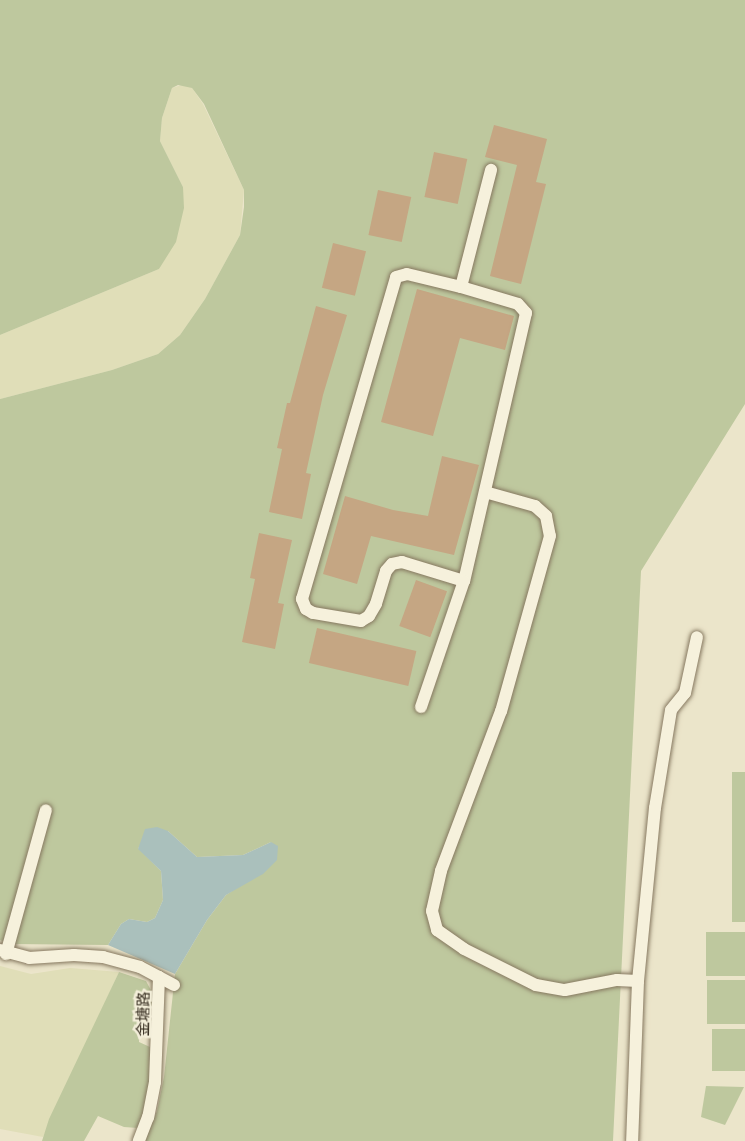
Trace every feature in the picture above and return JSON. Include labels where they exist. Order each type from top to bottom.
[{"type":"street","points":[[461,287],[491,170]]},
{"type":"street","points":[[421,707],[464,581],[526,313],[518,304],[406,274],[396,277],[302,599],[306,609],[313,613],[361,621],[369,616],[376,604],[386,572],[392,564],[402,562],[464,581]]},
{"type":"street","points":[[485,492],[535,506],[546,516],[550,536],[501,711],[441,872],[432,911],[437,930],[464,949],[536,985],[565,990],[617,980],[638,981]]},
{"type":"street","points":[[632,1141],[638,981],[654,819],[671,710],[685,693],[697,637]]},
{"type":"street","points":[[3,952],[37,850],[46,810]]},
{"type":"street","name":"金塘路","points":[[3,952],[29,958],[74,955],[103,957],[140,967],[159,977],[155,1082],[148,1117],[139,1141]]},
{"type":"street","points":[[159,977],[174,984]]},
{"type":"shaded area","points":[[185,84],[192,88],[203,104],[244,190],[240,235],[205,299],[180,335],[158,354],[112,370],[0,399],[0,335],[159,269],[183,187],[160,141],[162,118],[172,88]]},
{"type":"shaded area","points":[[0,966],[31,974],[70,968],[119,972],[43,1137],[0,1129]]},
{"type":"green space","points":[[0,0],[745,0],[745,404],[641,571],[613,1141],[144,1141],[157,1111],[164,1077],[175,974],[207,920],[226,895],[241,885],[271,842],[243,855],[197,857],[168,831],[138,848],[161,871],[163,900],[155,918],[147,922],[129,919],[121,924],[108,945],[10,944],[0,940],[0,399],[112,370],[158,354],[180,335],[205,299],[240,235],[244,190],[204,104],[192,88],[178,85],[172,88],[162,118],[160,141],[183,187],[184,208],[176,242],[159,269],[0,335]]},
{"type":"green space","points":[[732,772],[745,772],[745,922],[732,922]]},
{"type":"green space","points":[[706,932],[745,932],[745,976],[706,976]]},
{"type":"green space","points":[[119,972],[146,981],[154,996],[152,1010],[140,1014],[139,1042],[150,1047],[151,1072],[146,1107],[138,1128],[124,1127],[98,1116],[84,1141],[42,1141],[49,1119]]},
{"type":"green space","points":[[707,980],[745,980],[745,1024],[707,1024]]},
{"type":"green space","points":[[712,1029],[745,1029],[745,1071],[712,1071]]},
{"type":"green space","points":[[706,1086],[744,1087],[725,1125],[701,1117]]},
{"type":"water","points":[[157,827],[168,831],[197,857],[243,855],[271,842],[278,846],[277,860],[263,874],[226,895],[207,920],[175,974],[108,945],[121,924],[129,919],[147,922],[155,918],[163,900],[161,871],[138,849],[145,829]]},
{"type":"building","points":[[494,125],[547,139],[536,182],[546,184],[521,284],[490,276],[517,165],[485,157]]},
{"type":"building","points":[[434,152],[467,159],[458,204],[424,197]]},
{"type":"building","points":[[378,190],[411,197],[402,242],[368,235]]},
{"type":"building","points":[[333,243],[366,251],[355,296],[322,288]]},
{"type":"building","points":[[417,289],[514,316],[505,350],[460,338],[433,436],[381,422]]},
{"type":"building","points":[[316,306],[347,315],[323,395],[306,473],[311,474],[302,519],[269,512],[282,449],[277,448],[287,403],[290,403]]},
{"type":"building","points":[[442,456],[479,465],[454,555],[371,536],[357,584],[323,574],[345,496],[393,510],[428,516]]},
{"type":"building","points":[[259,533],[292,540],[278,603],[284,604],[275,649],[242,642],[255,579],[250,578]]},
{"type":"building","points":[[416,580],[447,591],[430,637],[399,626]]},
{"type":"building","points":[[317,628],[416,651],[408,686],[309,663]]}]
